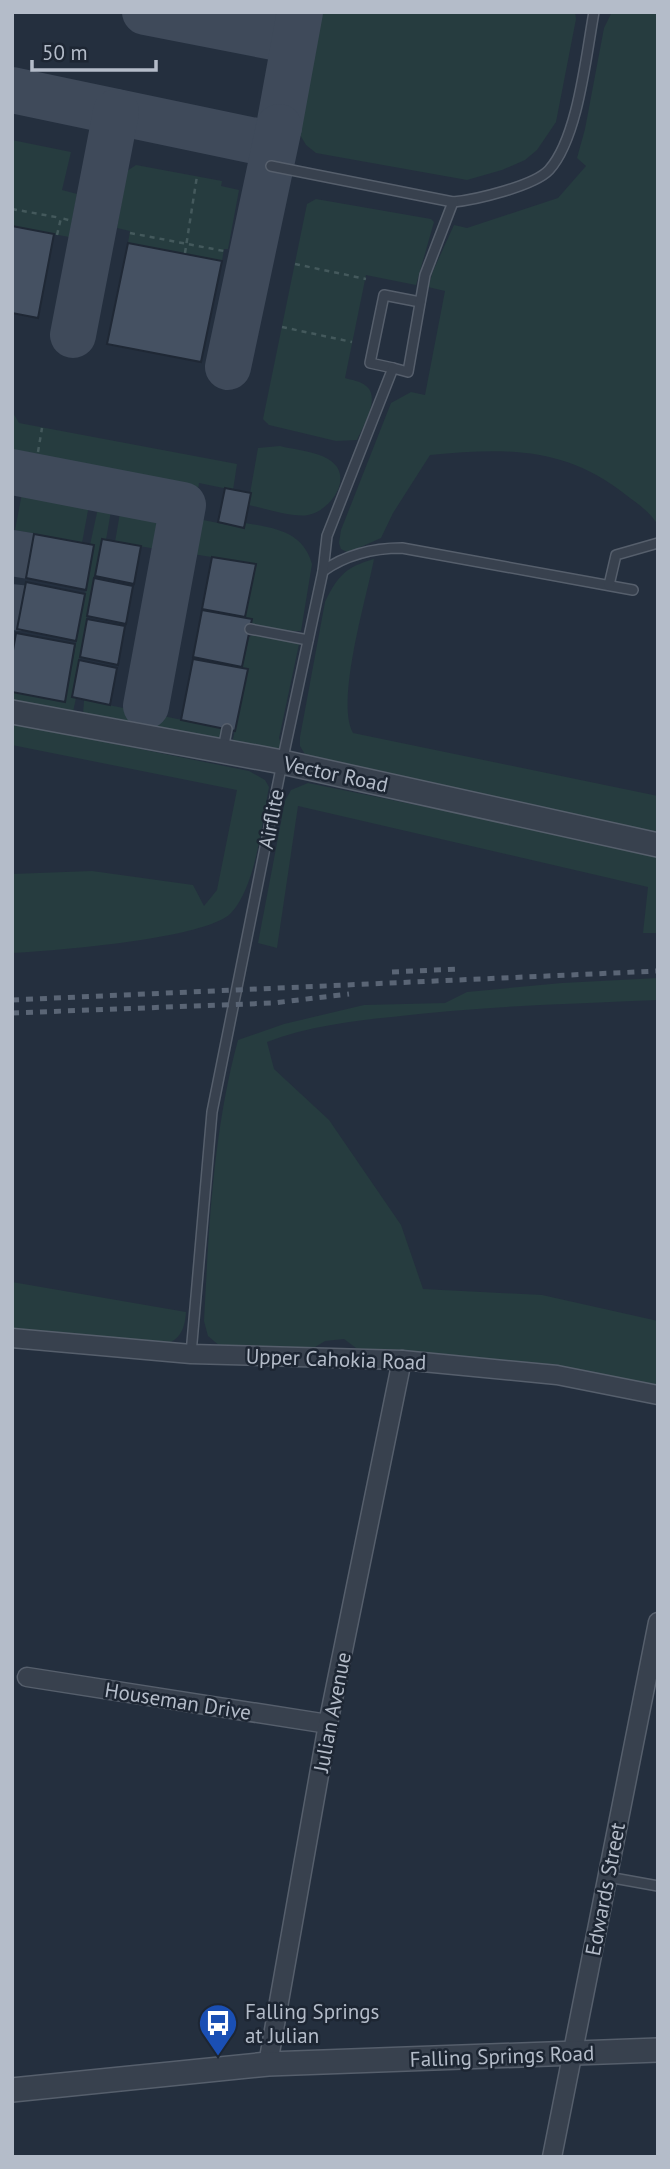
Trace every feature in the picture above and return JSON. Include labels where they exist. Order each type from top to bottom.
[{"type":"street","name":"Vector Road","points":[[12,712],[225,740],[282,762],[658,845]]},
{"type":"street","name":"Upper Cahokia Road","points":[[12,1338],[191,1354],[402,1360],[556,1374],[658,1395]]},
{"type":"street","name":"Julian Avenue","points":[[268,2064],[328,1724],[402,1360]]},
{"type":"street","name":"Edwards Street","points":[[552,2157],[658,1622]]},
{"type":"street","name":"Houseman Drive","points":[[27,1677],[328,1724]]},
{"type":"street","name":"Falling Springs Road","points":[[12,2090],[268,2064],[658,2049]]},
{"type":"lane","points":[[271,166],[453,202],[475,200],[547,173],[563,151],[575,110],[594,12]]},
{"type":"lane","name":"Airflite","points":[[191,1354],[212,1112],[323,571],[327,536],[393,368],[408,372],[425,275],[453,202]]},
{"type":"lane","points":[[393,368],[370,363],[384,295],[420,302]]},
{"type":"lane","points":[[609,586],[616,555],[658,543]]},
{"type":"lane","points":[[323,571],[377,548],[402,548],[633,590]]},
{"type":"lane","points":[[250,629],[308,640]]},
{"type":"lane","points":[[608,1877],[658,1886]]},
{"type":"path","points":[[186,253],[197,176]]},
{"type":"path","points":[[12,209],[72,221]]},
{"type":"path","points":[[57,234],[61,218]]},
{"type":"path","points":[[130,233],[224,251]]},
{"type":"path","points":[[295,264],[366,279]]},
{"type":"path","points":[[282,327],[352,342]]},
{"type":"path","points":[[37,452],[42,428]]},
{"type":"green space","points":[[321,12],[575,12],[576,19],[556,122],[537,150],[525,160],[467,180],[316,153],[306,145],[299,133]]},
{"type":"green space","points":[[612,12],[658,12],[658,525],[644,508],[603,479],[557,459],[533,454],[484,451],[430,455],[393,513],[381,538],[347,552],[341,549],[339,543],[341,530],[391,403],[411,392],[425,395],[445,291],[428,287],[454,225],[467,228],[558,198],[586,166],[577,158],[604,28]]},
{"type":"green space","points":[[12,140],[71,152],[62,190],[77,194],[69,237],[12,226]]},
{"type":"green space","points":[[136,165],[222,181],[221,186],[239,190],[228,249],[224,249],[222,261],[128,243],[130,231],[117,228],[127,171]]},
{"type":"green space","points":[[316,199],[431,219],[434,222],[416,285],[366,275],[345,378],[364,384],[372,397],[369,412],[357,440],[336,441],[269,425],[263,419],[307,204]]},
{"type":"green space","points":[[12,411],[19,423],[237,464],[233,490],[199,483],[197,496],[12,460]]},
{"type":"green space","points":[[280,446],[317,454],[336,466],[340,483],[332,500],[325,507],[308,515],[295,515],[248,505],[258,448]]},
{"type":"green space","points":[[23,488],[85,499],[89,505],[82,543],[15,530]]},
{"type":"green space","points":[[103,504],[112,505],[106,540],[102,539],[72,697],[76,698],[73,712],[12,703],[12,692],[65,702],[94,546],[90,545],[98,508]]},
{"type":"green space","points":[[121,507],[153,511],[164,518],[166,525],[163,550],[115,542]]},
{"type":"green space","points":[[193,518],[243,528],[245,523],[277,529],[302,544],[312,564],[301,631],[264,627],[245,618],[256,564],[186,553]]},
{"type":"green space","points":[[374,559],[350,674],[348,718],[353,733],[658,796],[658,835],[309,761],[300,746],[300,737],[325,602],[344,573],[356,565]]},
{"type":"green space","points":[[256,633],[299,644],[279,738],[284,753],[235,747],[233,739],[248,670],[242,668],[249,637]]},
{"type":"green space","points":[[84,700],[222,728],[219,741],[83,715]]},
{"type":"green space","points":[[12,723],[249,771],[265,780],[269,787],[257,853],[240,902],[231,913],[216,922],[161,937],[12,953],[12,874],[92,871],[193,885],[204,906],[217,890],[237,790],[12,745]]},
{"type":"green space","points":[[308,783],[658,854],[658,933],[643,933],[648,887],[298,806],[277,948],[258,943],[285,801],[291,790]]},
{"type":"green space","points":[[658,978],[658,1000],[425,1013],[328,1025],[267,1042],[274,1069],[329,1120],[401,1225],[423,1289],[542,1295],[658,1321],[658,1389],[360,1351],[344,1339],[325,1341],[307,1352],[221,1347],[208,1336],[204,1321],[214,1180],[223,1110],[238,1040],[284,1024],[364,1005],[445,1003],[467,992]]},
{"type":"green space","points":[[12,1282],[186,1312],[185,1323],[179,1336],[166,1344],[12,1332]]},
{"type":"building","points":[[12,226],[54,234],[38,318],[12,313]]},
{"type":"building","points":[[128,243],[222,261],[201,362],[107,344]]},
{"type":"building","points":[[225,488],[251,493],[244,528],[218,522]]},
{"type":"building","points":[[34,534],[94,545],[86,590],[26,578]]},
{"type":"building","points":[[102,539],[141,546],[134,584],[95,576]]},
{"type":"building","points":[[212,557],[256,564],[245,617],[202,609]]},
{"type":"building","points":[[94,578],[133,586],[126,624],[87,616]]},
{"type":"building","points":[[26,582],[85,594],[76,641],[17,629]]},
{"type":"building","points":[[202,610],[252,619],[242,667],[193,657]]},
{"type":"building","points":[[87,619],[125,626],[118,665],[80,657]]},
{"type":"building","points":[[16,633],[75,644],[65,702],[12,692],[12,656]]},
{"type":"building","points":[[193,659],[248,669],[235,731],[181,720]]},
{"type":"building","points":[[79,660],[117,668],[110,705],[72,697]]},
{"type":"taxiway","points":[[145,12],[294,41]]},
{"type":"taxiway","points":[[12,90],[255,141],[263,140],[272,136],[279,127],[300,12]]},
{"type":"taxiway","points":[[73,335],[116,112]]},
{"type":"taxiway","points":[[228,367],[279,127]]},
{"type":"taxiway","points":[[12,472],[183,505],[146,706]]},
{"type":"taxiway","points":[[12,553],[30,556]]},
{"type":"taxiway","points":[[12,607],[21,608]]},
{"type":"railway","points":[[392,972],[458,969]]},
{"type":"railway","points":[[12,1000],[658,971]]},
{"type":"railway","points":[[12,1013],[273,1003],[349,994]]},
{"type":"place","name":"Falling Springs at Julian","points":[[218,2057]]}]
